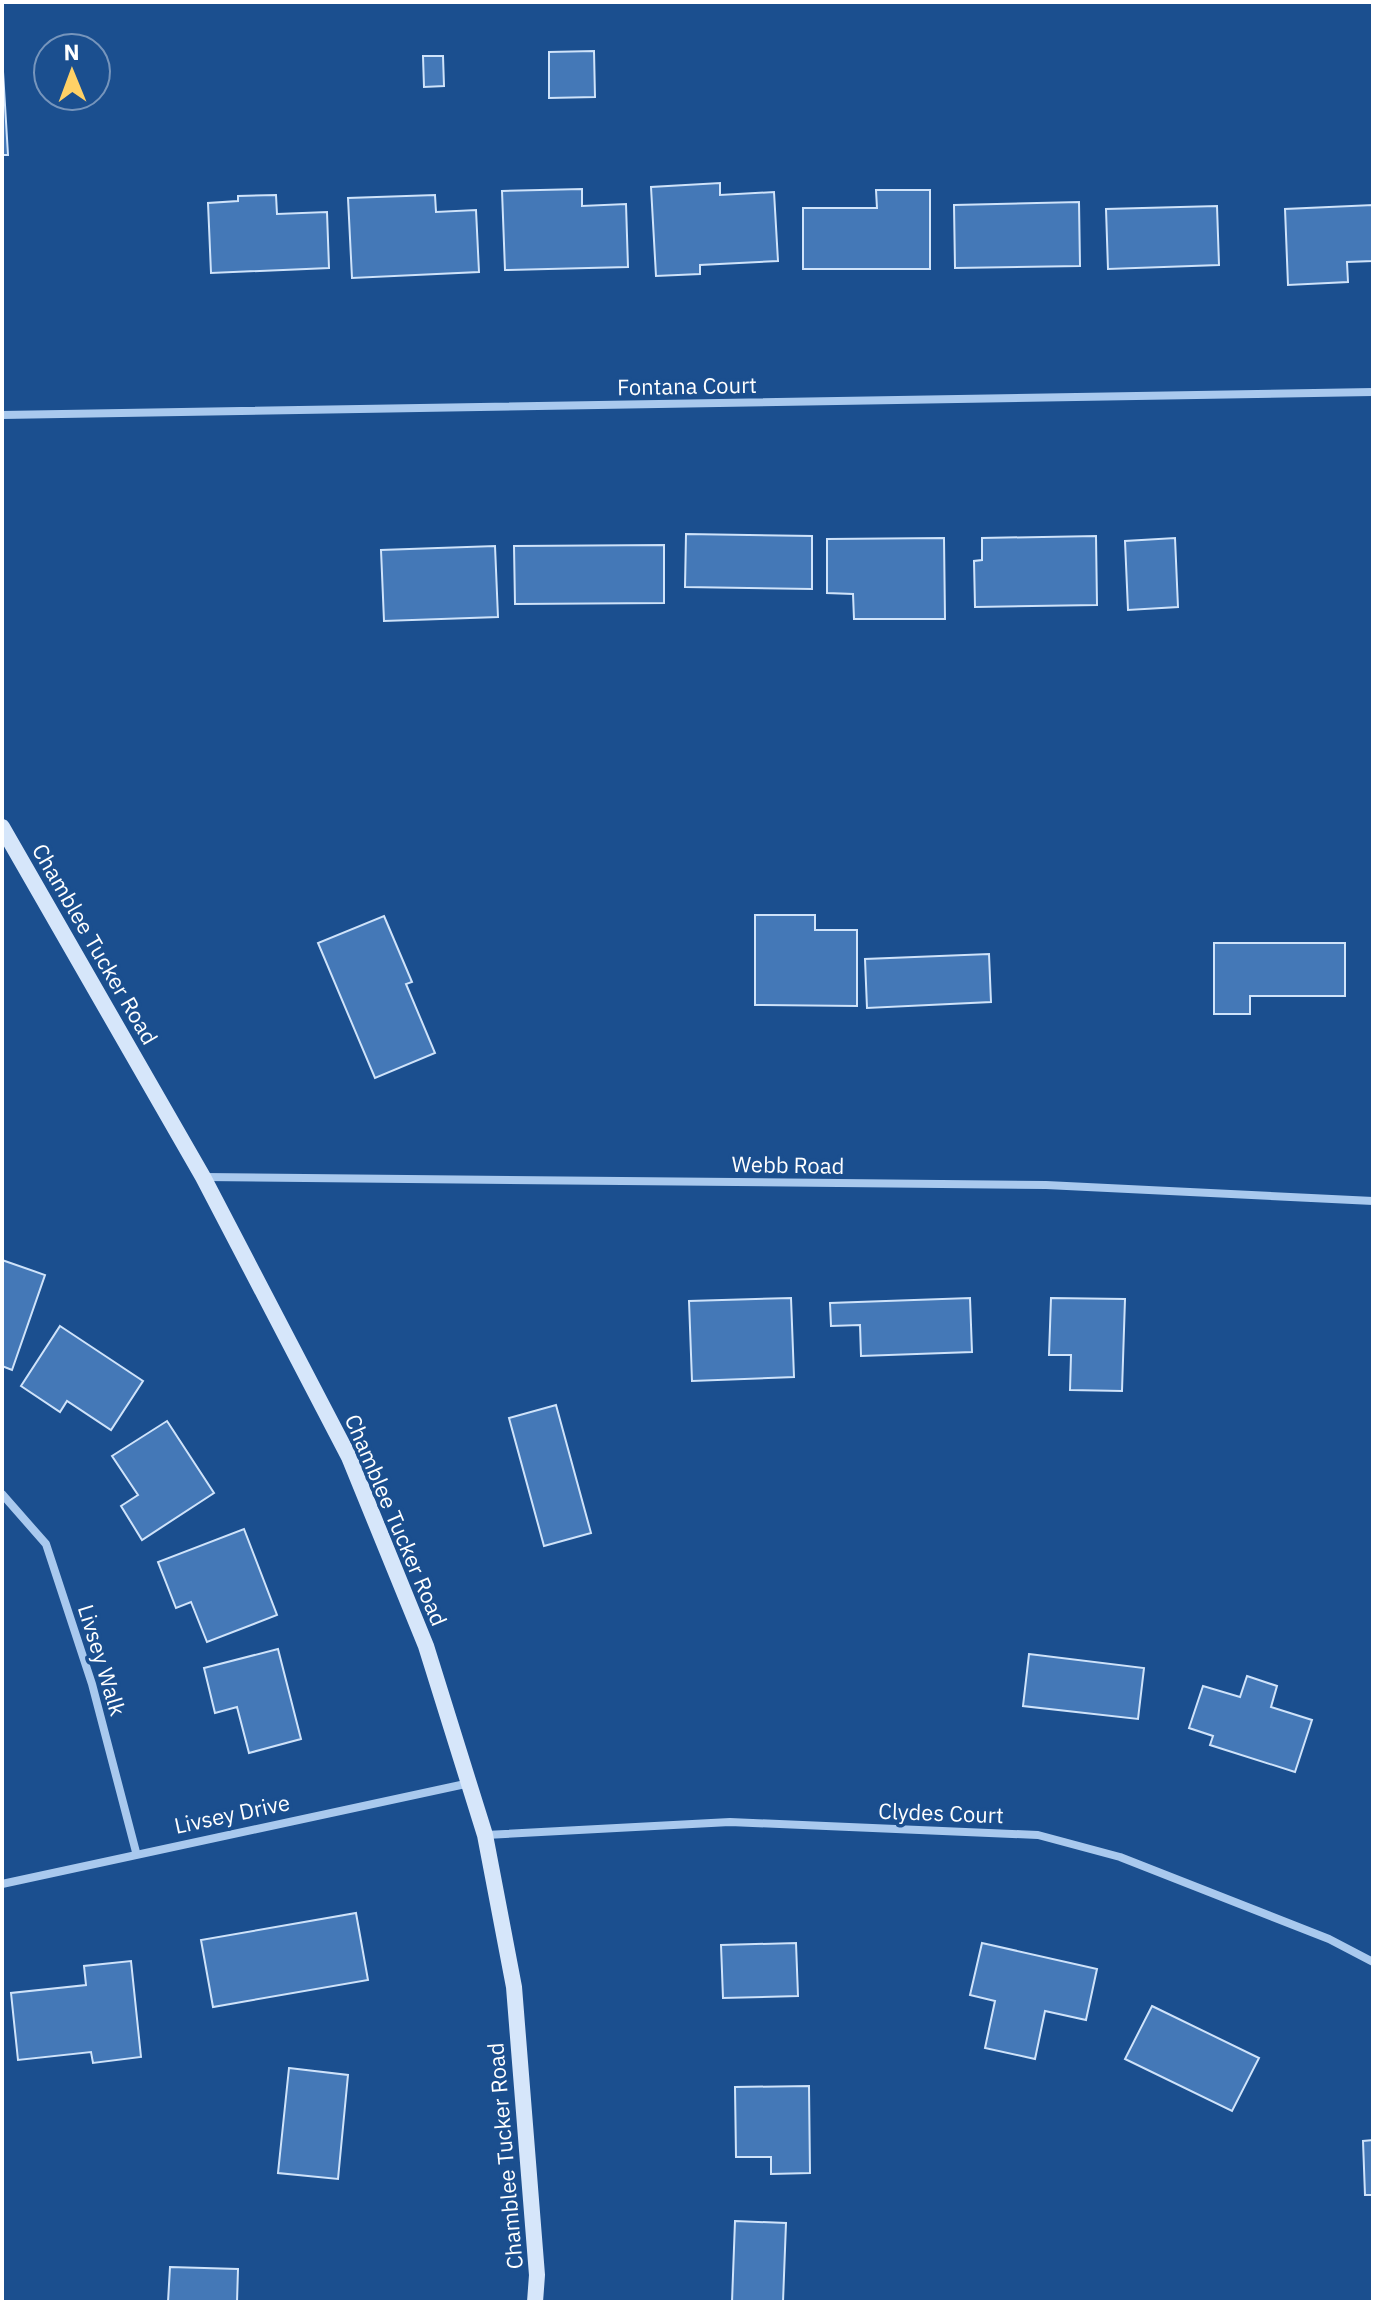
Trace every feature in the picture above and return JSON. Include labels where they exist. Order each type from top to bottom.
[{"type":"main road","name":"Chamblee Tucker Road","points":[[2,827],[203,1177],[349,1457],[426,1646],[485,1835],[514,1987],[537,2275],[535,2302]]},
{"type":"street","name":"Fontana Court","points":[[2,415],[1373,392]]},
{"type":"street","name":"Webb Road","points":[[203,1177],[1046,1185],[1373,1201]]},
{"type":"street","name":"Livsey Walk","points":[[2,1494],[46,1544],[92,1684],[136,1852]]},
{"type":"street","name":"Livsey Drive","points":[[2,1884],[136,1852],[471,1783]]},
{"type":"street","name":"Clydes Court","points":[[485,1835],[730,1822],[1038,1835],[1120,1857],[1329,1939],[1373,1962]]},
{"type":"building","points":[[594,51],[595,97],[549,98],[549,52]]},
{"type":"building","points":[[2,55],[8,155],[2,155]]},
{"type":"building","points":[[423,56],[443,56],[444,86],[424,87]]},
{"type":"building","points":[[720,183],[720,195],[774,192],[778,261],[700,265],[700,274],[656,276],[651,187]]},
{"type":"building","points":[[582,189],[582,206],[626,204],[628,267],[505,270],[502,191]]},
{"type":"building","points":[[876,190],[930,190],[930,269],[803,269],[803,208],[877,208]]},
{"type":"building","points":[[276,195],[277,214],[327,212],[329,268],[211,273],[208,203],[238,201],[238,196]]},
{"type":"building","points":[[435,195],[436,212],[476,210],[479,272],[352,278],[348,198]]},
{"type":"building","points":[[1079,202],[1080,266],[955,268],[954,205]]},
{"type":"building","points":[[1373,205],[1373,261],[1347,262],[1348,282],[1288,285],[1285,209]]},
{"type":"building","points":[[1217,206],[1219,265],[1108,269],[1106,209]]},
{"type":"building","points":[[686,534],[812,536],[812,589],[685,587]]},
{"type":"building","points":[[1096,536],[1097,605],[975,607],[974,561],[982,560],[982,538]]},
{"type":"building","points":[[944,538],[945,619],[854,619],[853,594],[827,593],[827,539]]},
{"type":"building","points":[[1175,538],[1178,607],[1128,610],[1125,541]]},
{"type":"building","points":[[664,545],[664,603],[515,604],[514,546]]},
{"type":"building","points":[[495,546],[498,617],[384,621],[381,550]]},
{"type":"building","points":[[755,915],[815,915],[815,930],[857,930],[857,1006],[755,1005]]},
{"type":"building","points":[[384,916],[412,982],[406,984],[435,1053],[375,1078],[318,943]]},
{"type":"building","points":[[1214,943],[1345,943],[1345,996],[1250,996],[1250,1014],[1214,1014]]},
{"type":"building","points":[[989,954],[991,1002],[867,1008],[865,959]]},
{"type":"building","points":[[2,1260],[45,1275],[12,1370],[2,1366]]},
{"type":"building","points":[[791,1298],[794,1377],[692,1381],[689,1301]]},
{"type":"building","points":[[970,1298],[972,1352],[861,1356],[860,1325],[831,1326],[830,1303]]},
{"type":"building","points":[[1051,1298],[1125,1299],[1122,1391],[1070,1390],[1071,1355],[1049,1355]]},
{"type":"building","points":[[60,1326],[143,1381],[111,1430],[67,1401],[60,1412],[21,1386]]},
{"type":"building","points":[[556,1405],[591,1533],[544,1546],[509,1418]]},
{"type":"building","points":[[167,1421],[214,1493],[142,1540],[121,1506],[138,1495],[112,1456]]},
{"type":"building","points":[[244,1529],[277,1615],[207,1642],[191,1602],[176,1608],[158,1562]]},
{"type":"building","points":[[278,1649],[301,1739],[249,1753],[237,1707],[215,1713],[204,1668]]},
{"type":"building","points":[[1029,1654],[1144,1668],[1138,1719],[1023,1706]]},
{"type":"building","points":[[1247,1676],[1277,1686],[1271,1707],[1312,1720],[1295,1772],[1210,1745],[1213,1736],[1189,1728],[1203,1686],[1240,1697]]},
{"type":"building","points":[[356,1913],[368,1980],[213,2007],[201,1940]]},
{"type":"building","points":[[796,1943],[798,1996],[723,1998],[721,1945]]},
{"type":"building","points":[[982,1943],[1097,1969],[1086,2020],[1045,2011],[1035,2059],[985,2048],[995,2001],[970,1995]]},
{"type":"building","points":[[131,1961],[141,2057],[93,2063],[91,2052],[18,2060],[11,1993],[86,1985],[84,1966]]},
{"type":"building","points":[[1152,2006],[1259,2058],[1232,2111],[1125,2059]]},
{"type":"building","points":[[289,2068],[348,2075],[338,2179],[278,2173]]},
{"type":"building","points":[[809,2086],[810,2173],[771,2174],[771,2157],[736,2157],[735,2087]]},
{"type":"building","points":[[1373,2140],[1373,2195],[1365,2195],[1363,2141]]},
{"type":"building","points":[[735,2221],[786,2223],[783,2302],[732,2302]]},
{"type":"building","points":[[170,2267],[238,2269],[237,2302],[168,2302]]}]
